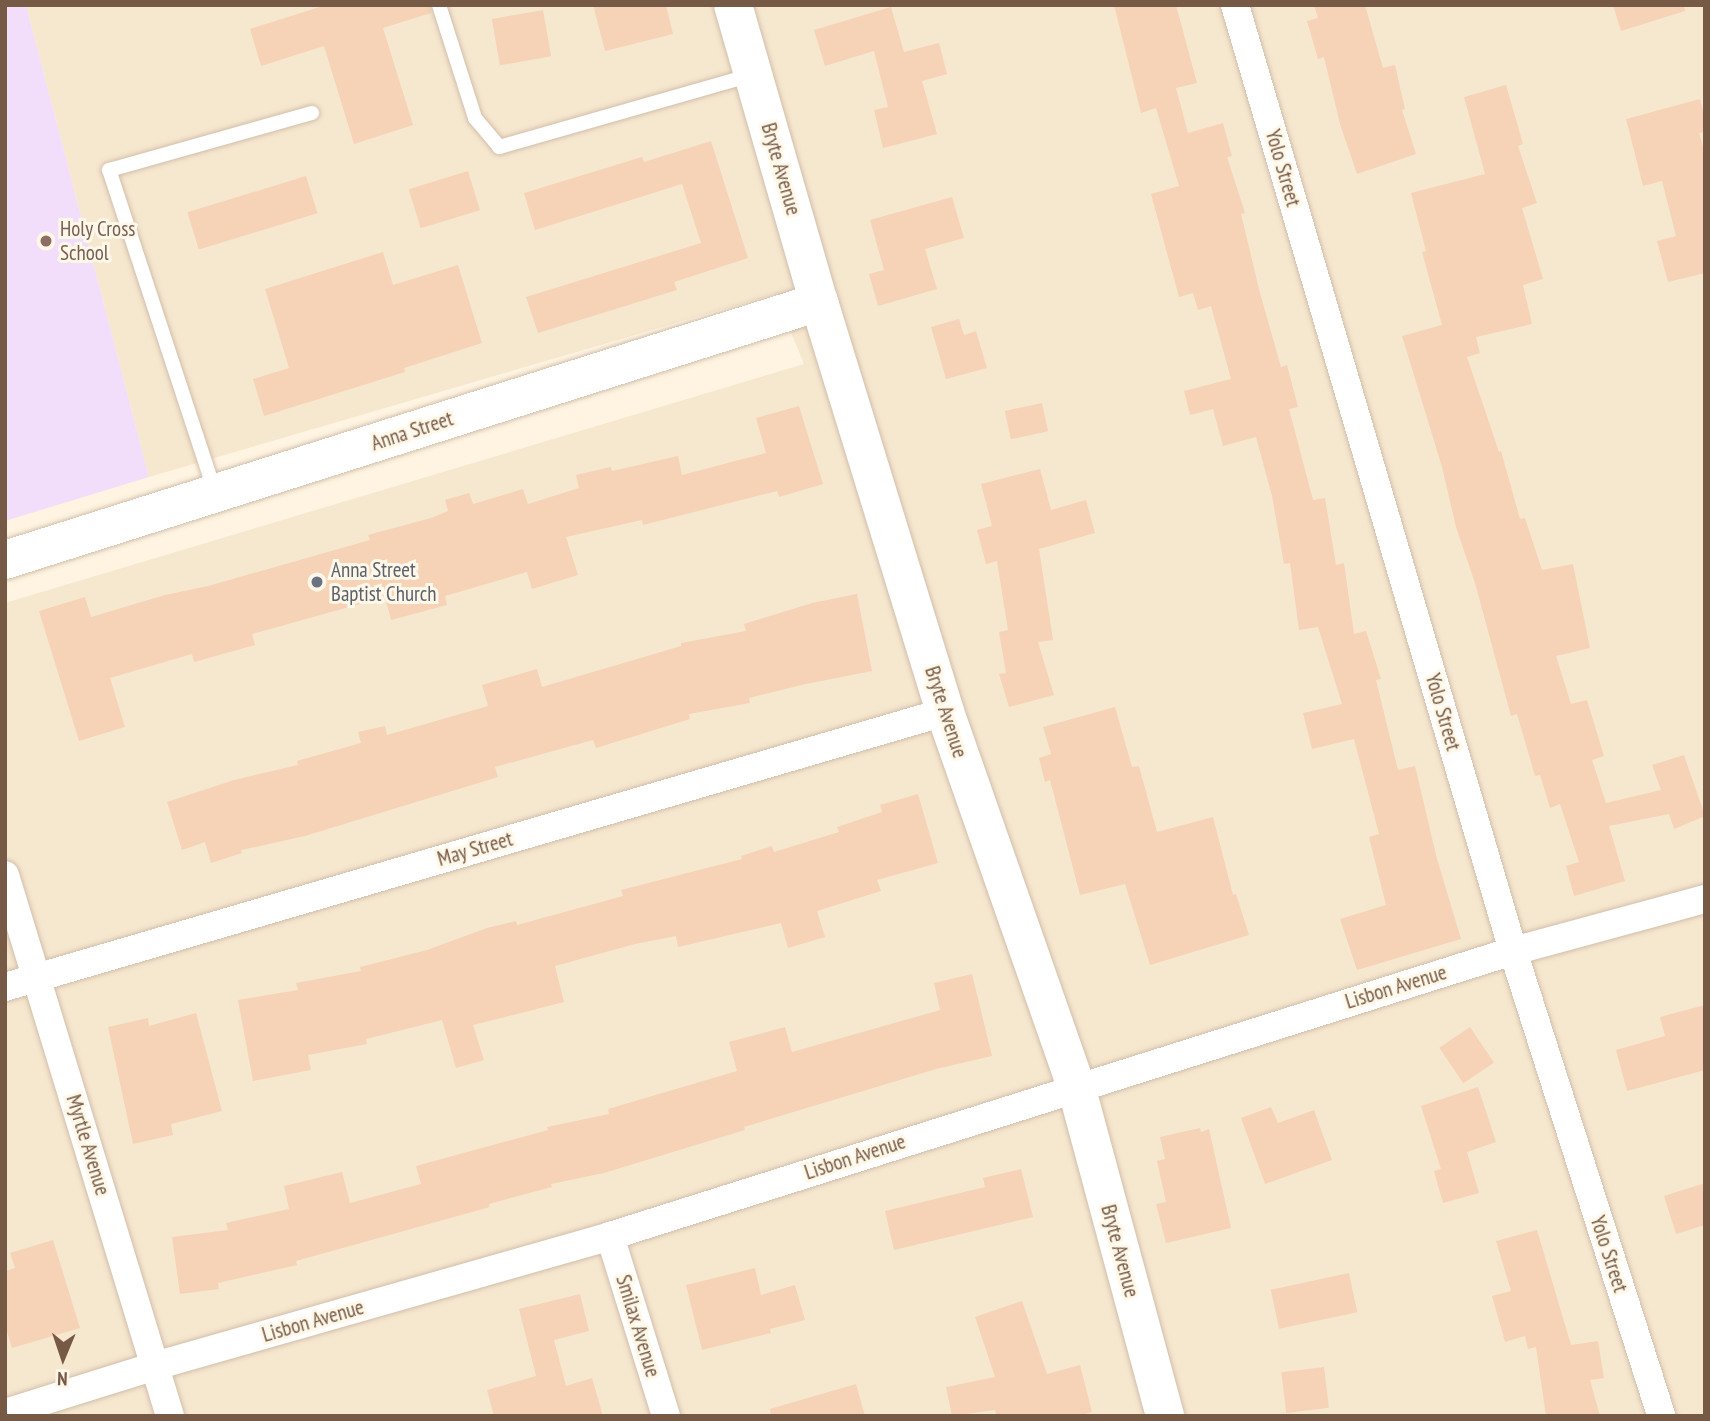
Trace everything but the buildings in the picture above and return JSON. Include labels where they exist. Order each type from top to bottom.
[{"type":"street","name":"Bryte Avenue","points":[[733,5],[819,302],[945,712],[1076,1086],[1165,1416]]},
{"type":"street","name":"Yolo Street","points":[[1235,5],[1513,951],[1661,1416]]},
{"type":"street","name":"Anna Street","points":[[5,560],[819,302]]},
{"type":"street","name":"May Street","points":[[5,987],[945,712]]},
{"type":"street","name":"Myrtle Avenue","points":[[5,875],[38,976],[170,1416]]},
{"type":"street","name":"Lisbon Avenue","points":[[5,1413],[155,1366],[610,1236],[1076,1086],[1513,951],[1705,899]]},
{"type":"street","name":"Smilax Avenue","points":[[610,1236],[666,1416]]},
{"type":"lane","points":[[439,5],[475,118],[499,147],[753,75]]},
{"type":"lane","points":[[215,494],[109,170],[312,113]]},
{"type":"shaded area","name":"Holy Cross School","points":[[5,5],[26,5],[149,477],[5,521]]},
{"type":"shaded area","points":[[26,5],[1705,5],[1705,1416],[5,1416],[5,603],[804,364],[775,294],[149,477]]},
{"type":"place","name":"Holy Cross School","points":[[46,241]]},
{"type":"place","name":"Anna Street Baptist Church","points":[[317,582]]}]
